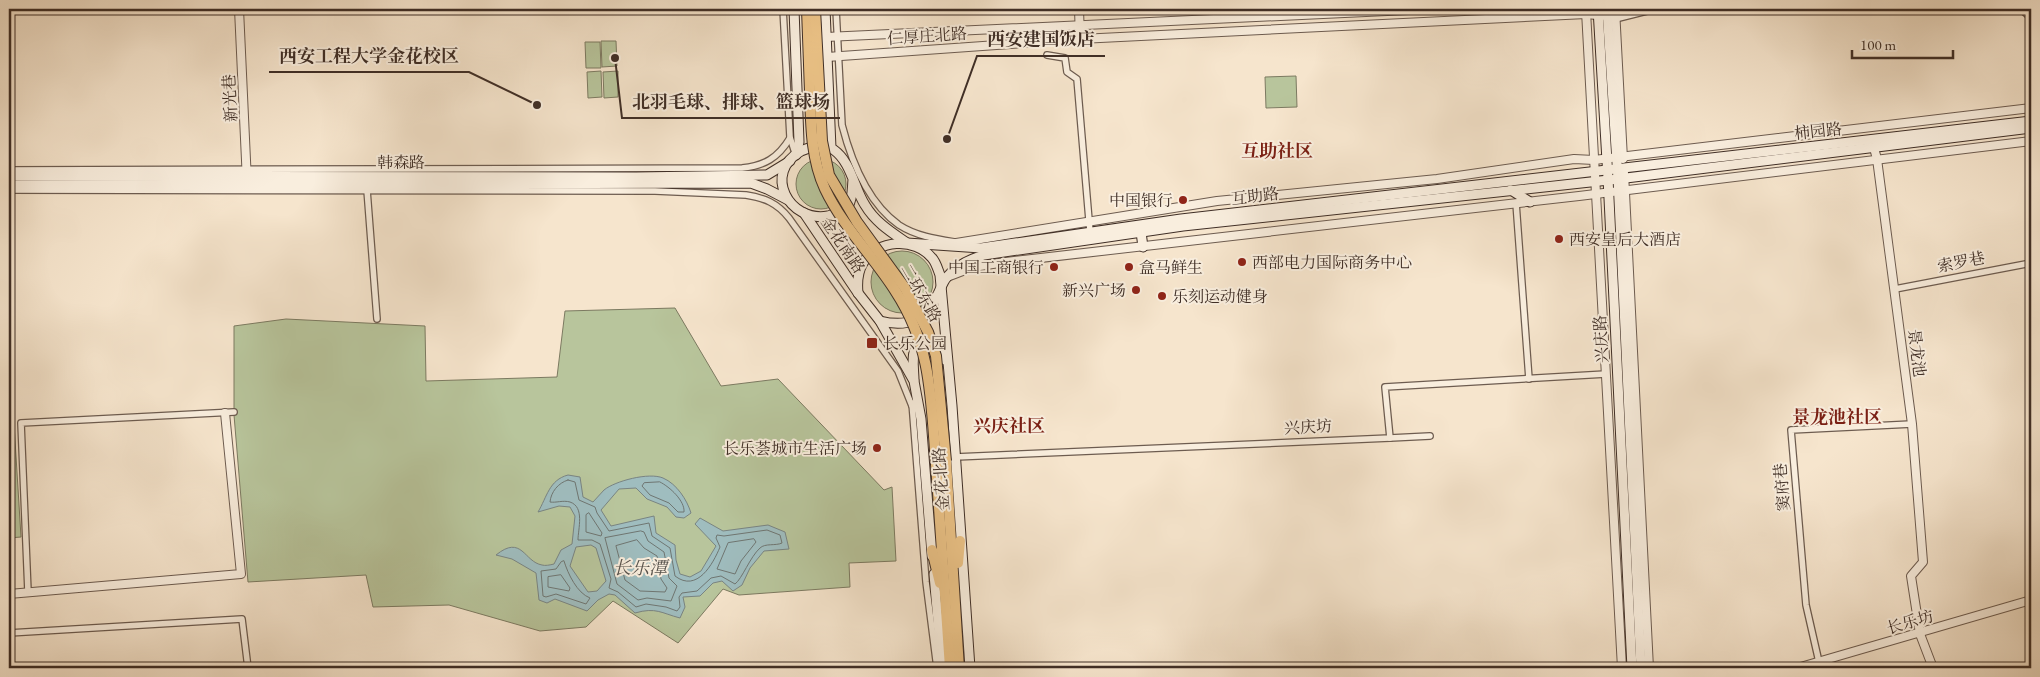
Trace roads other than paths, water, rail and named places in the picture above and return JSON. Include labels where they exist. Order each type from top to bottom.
[{"type":"highway","name":"二环东路","points":[[807,9],[812,136],[817,167],[825,190],[849,230],[896,292],[910,316],[922,347],[928,371],[945,461]]},
{"type":"highway","name":"二环东路","points":[[815,9],[822,141],[829,174],[857,222],[905,288],[928,332],[936,356],[945,461],[950,604],[950,668]]},
{"type":"highway","points":[[950,604],[960,541]]},
{"type":"highway","points":[[932,550],[950,604]]},
{"type":"highway","name":"二环东路","points":[[950,604],[958,668]]},
{"type":"main road","points":[[794,9],[799,142],[793,158],[784,170],[782,190],[788,200],[804,213],[810,217],[819,217],[841,212],[848,206],[853,180]]},
{"type":"main road","points":[[825,9],[831,148]]},
{"type":"main road","name":"兴庆路","points":[[1606,13],[1641,668]]},
{"type":"main road","name":"柿园路","points":[[1616,174],[2031,121]]},
{"type":"main road","name":"柿园路","points":[[1616,174],[1874,148],[2031,128]]},
{"type":"main road","points":[[793,158],[804,150],[814,147],[831,148],[840,156],[849,169],[861,199],[877,220],[889,231],[907,243],[920,248],[933,259],[940,276],[941,289],[932,306],[922,316],[909,323],[894,324],[880,321],[858,293],[857,278],[863,263],[873,252],[887,245],[907,243]]},
{"type":"main road","name":"韩森路","points":[[9,184],[247,178],[767,175],[793,158]]},
{"type":"main road","name":"互助路","points":[[907,243],[929,243],[943,246],[980,248],[1181,219],[1616,174]]},
{"type":"main road","name":"韩森路","points":[[9,176],[750,183],[788,200]]},
{"type":"main road","name":"互助路","points":[[941,289],[946,278],[970,259],[984,255],[1141,232],[1510,190],[1595,176]]},
{"type":"main road","points":[[1510,190],[1530,202]]},
{"type":"main road","name":"兴庆路","points":[[1617,191],[1632,668]]},
{"type":"main road","name":"金花南路","points":[[804,213],[858,293]]},
{"type":"main road","points":[[1141,232],[1143,247]]},
{"type":"main road","name":"金花北路","points":[[941,289],[948,370],[945,461],[960,541],[970,668]]},
{"type":"main road","name":"金花北路","points":[[880,321],[914,381],[921,419],[942,668]]},
{"type":"main road","points":[[914,381],[916,346],[922,342],[930,341],[938,345],[948,370]]},
{"type":"street","name":"新光巷","points":[[239,9],[247,178]]},
{"type":"street","points":[[9,170],[247,178],[742,168],[793,158],[790,138],[783,9]]},
{"type":"street","points":[[836,9],[842,125],[853,158],[875,200],[900,225],[924,236],[957,242]]},
{"type":"street","points":[[1079,9],[1080,39]]},
{"type":"street","name":"仁厚庄北路","points":[[826,37],[1357,10],[1430,9]]},
{"type":"street","points":[[1606,13],[1615,9]]},
{"type":"street","points":[[1606,13],[1655,9]]},
{"type":"street","points":[[2021,9],[2031,18]]},
{"type":"street","points":[[1354,25],[1357,10]]},
{"type":"street","points":[[1586,11],[1622,668]]},
{"type":"street","name":"仁厚庄北路","points":[[827,57],[1080,39],[1586,11],[1606,13]]},
{"type":"street","points":[[1047,55],[1065,58],[1067,72],[1077,79],[1090,232]]},
{"type":"street","points":[[943,246],[957,242],[1217,201],[1437,179],[1574,159],[1594,160],[2031,108]]},
{"type":"street","points":[[766,163],[784,148],[790,138]]},
{"type":"street","points":[[946,278],[973,267],[989,264],[1530,202],[2031,141]]},
{"type":"street","name":"景龙池","points":[[1874,148],[1895,289],[1912,424],[1923,562],[1911,576],[1920,634]]},
{"type":"street","points":[[1616,174],[1649,668]]},
{"type":"street","points":[[9,190],[655,191],[746,195],[804,213]]},
{"type":"street","points":[[367,190],[377,319]]},
{"type":"street","points":[[1516,203],[1528,379]]},
{"type":"street","points":[[780,207],[898,371],[912,406]]},
{"type":"street","name":"索罗巷","points":[[1895,289],[2031,262]]},
{"type":"street","points":[[1390,438],[1385,387],[1606,374]]},
{"type":"street","points":[[914,381],[912,406],[926,582],[937,668]]},
{"type":"street","points":[[28,592],[21,423],[234,412]]},
{"type":"street","points":[[9,594],[241,574],[225,413]]},
{"type":"street","name":"窦府巷","points":[[1819,662],[1806,605],[1791,430],[1912,424]]},
{"type":"street","name":"兴庆坊","points":[[945,461],[1430,436]]},
{"type":"street","name":"长乐坊","points":[[1797,668],[1920,634],[2031,600]]},
{"type":"street","points":[[9,634],[242,619],[248,668]]},
{"type":"street","points":[[1920,634],[1933,668]]},
{"type":"water","name":"长乐潭","points":[[568,475],[580,477],[583,497],[593,502],[604,490],[616,483],[632,478],[657,476],[673,484],[684,498],[691,513],[684,518],[676,517],[667,507],[647,499],[636,488],[619,489],[601,510],[611,526],[654,516],[656,533],[675,545],[676,560],[680,574],[690,577],[701,571],[716,546],[695,524],[700,518],[723,531],[768,525],[785,532],[789,549],[764,551],[750,568],[742,585],[733,591],[722,581],[713,583],[700,596],[683,597],[685,607],[680,618],[653,611],[635,613],[615,595],[609,594],[598,600],[587,611],[555,599],[547,603],[539,600],[536,573],[512,559],[496,555],[512,547],[522,551],[536,563],[549,565],[554,564],[561,550],[572,544],[575,516],[570,507],[559,506],[538,512],[549,490],[562,477]],"holes":[[[591,545],[596,548],[606,581],[597,591],[588,592],[570,566],[576,547]]]},
{"type":"place","name":"北羽毛球、排球、篮球场","points":[[615,58]]},
{"type":"place","name":"西安工程大学金花校区","points":[[537,105]]},
{"type":"place","name":"西安建国饭店","points":[[947,139]]},
{"type":"place","name":"中国银行","points":[[1183,200]]},
{"type":"place","name":"西安皇后大酒店","points":[[1559,239]]},
{"type":"place","name":"西部电力国际商务中心","points":[[1242,262]]},
{"type":"place","name":"中国工商银行","points":[[1054,267]]},
{"type":"place","name":"盒马鲜生","points":[[1129,267]]},
{"type":"place","name":"新兴广场","points":[[1136,290]]},
{"type":"place","name":"乐刻运动健身","points":[[1162,296]]},
{"type":"place","name":"长乐公园","points":[[872,343]]},
{"type":"place","name":"长乐荟城市生活广场","points":[[877,448]]},
{"type":"district","name":"互助社区","points":[[1277,150]]},
{"type":"district","name":"景龙池社区","points":[[1837,416]]},
{"type":"district","name":"兴庆社区","points":[[1009,425]]}]
